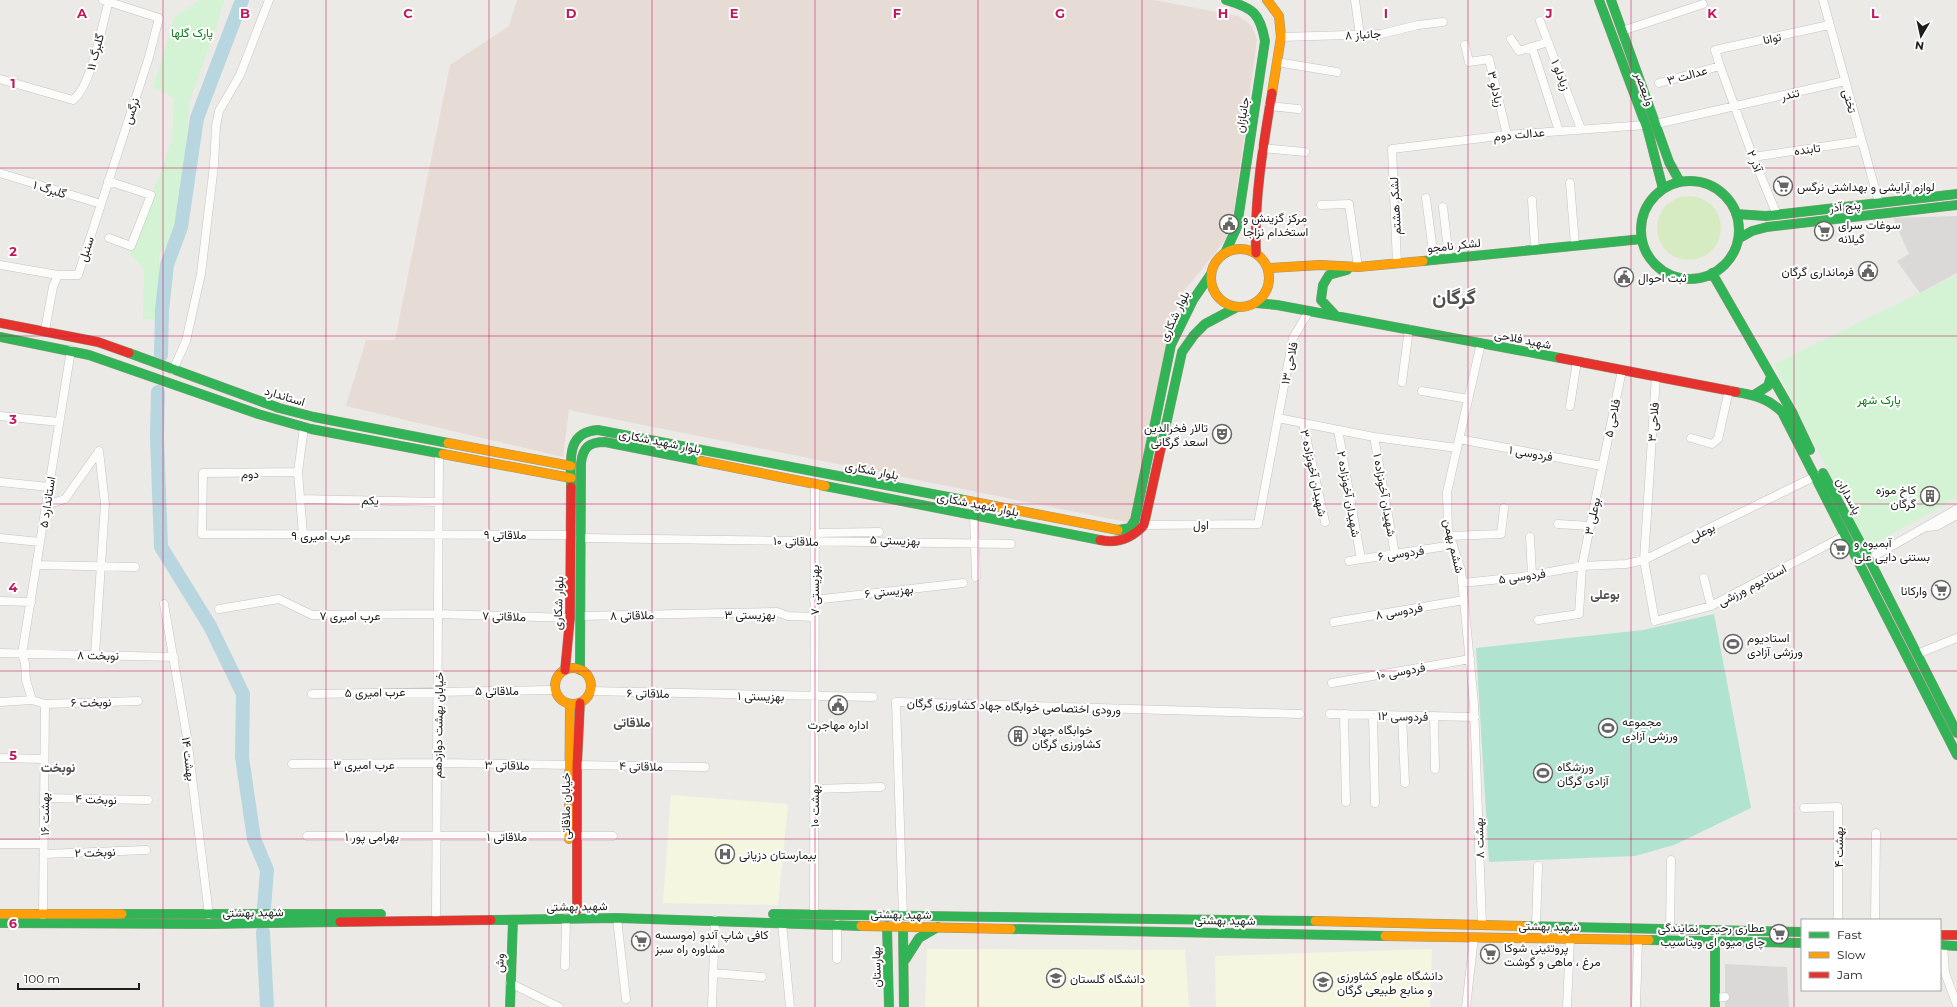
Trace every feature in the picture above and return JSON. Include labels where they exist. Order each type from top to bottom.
[{"type":"main road","name":"جانبازان","points":[[1225,253],[1237,227],[1265,41],[1262,22],[1256,13],[1246,6],[1226,0]]},
{"type":"main road","name":"ولیعصر","points":[[1599,0],[1646,125],[1663,189]]},
{"type":"main road","name":"ولیعصر","points":[[1610,0],[1669,162],[1680,182]]},
{"type":"main road","name":"جانبازان","points":[[1256,253],[1254,228],[1262,148],[1281,37],[1279,16],[1269,1]]},
{"type":"main road","points":[[1696,181],[1718,190],[1729,200],[1736,214],[1739,231],[1733,253],[1713,276],[1688,279],[1680,278],[1664,272],[1650,257],[1637,239],[1644,214],[1653,197],[1663,189],[1680,182],[1696,181]]},
{"type":"main road","points":[[1243,189],[1258,192]]},
{"type":"main road","name":"پنج آذر","points":[[1736,214],[1766,216],[1957,194]]},
{"type":"main road","name":"پنج آذر","points":[[1738,239],[1752,231],[1767,227],[1957,205]]},
{"type":"main road","name":"لشکر نامجو","points":[[1268,268],[1320,265],[1358,267],[1637,239]]},
{"type":"main road","points":[[1144,525],[1182,352],[1193,335],[1208,321],[1237,307],[1248,306],[1255,303],[1263,296],[1267,289],[1269,280],[1268,268],[1256,253],[1239,249],[1225,253],[1216,262],[1211,274],[1211,284],[1218,297],[1228,304],[1237,307]]},
{"type":"main road","points":[[1336,316],[1321,300],[1323,285],[1329,275],[1358,267]]},
{"type":"main road","name":"بلوار شکاری","points":[[580,670],[575,617],[571,535],[571,466],[574,440],[582,432],[594,429],[607,430],[1121,531],[1130,528],[1135,520],[1171,345],[1193,300],[1211,274]]},
{"type":"main road","name":"پاسداران","points":[[1713,276],[1771,376],[1869,559],[1957,733]]},
{"type":"main road","name":"شهید فلاحی","points":[[1255,303],[1409,329],[1754,395],[1772,402],[1782,412]]},
{"type":"main road","name":"استاندارد","points":[[0,323],[45,330],[98,342],[279,408],[314,417],[571,466]]},
{"type":"main road","name":"استاندارد","points":[[0,337],[71,350],[276,420],[304,427],[439,455],[571,478]]},
{"type":"main road","points":[[1754,395],[1768,386],[1771,376]]},
{"type":"main road","name":"پاسداران","points":[[1782,412],[1957,755]]},
{"type":"main road","name":"بلوار شهید شکاری","points":[[581,474],[582,453],[589,443],[595,441],[1105,541],[1122,541],[1129,539],[1135,536],[1144,525]]},
{"type":"main road","points":[[552,475],[554,462]]},
{"type":"main road","name":"بلوار شکاری","points":[[566,670],[575,617],[580,538],[581,474]]},
{"type":"main road","points":[[958,512],[961,500]]},
{"type":"main road","points":[[566,670],[580,670],[589,678],[590,691],[586,699],[580,703],[570,704],[560,699],[555,690],[556,680],[566,670]]},
{"type":"main road","name":"خیابان ملاقاتی","points":[[572,766],[580,703]]},
{"type":"main road","name":"خیابان ملاقاتی","points":[[570,704],[573,837],[572,915]]},
{"type":"main road","name":"شهید بهشتی","points":[[0,914],[814,915],[887,921],[903,927],[1797,943]]},
{"type":"main road","name":"شهید بهشتی","points":[[0,923],[209,924],[513,920],[572,915],[617,918],[837,924],[887,921],[903,917],[1292,921],[1797,931]]},
{"type":"main road","points":[[903,917],[904,1007]]},
{"type":"main road","name":"وش","points":[[510,1007],[513,920]]},
{"type":"main road","name":"بهارستان","points":[[887,921],[888,1007]]},
{"type":"main road","points":[[1292,921],[1292,933]]},
{"type":"main road","points":[[903,963],[919,938],[938,927]]},
{"type":"main road","points":[[1797,931],[1797,943]]},
{"type":"main road","points":[[1957,935],[1943,935],[1943,945],[1957,946]]},
{"type":"main road","points":[[1715,941],[1715,1003]]},
{"type":"street","points":[[173,370],[186,341],[201,274],[214,165],[216,126],[219,111],[240,75],[269,0]]},
{"type":"street","points":[[1355,0],[1360,35]]},
{"type":"street","name":"تختی","points":[[1822,0],[1879,203]]},
{"type":"street","name":"نرگس","points":[[101,204],[149,57],[159,18],[106,1]]},
{"type":"street","name":"گلبرگ ۱۱","points":[[0,79],[74,100],[80,95],[88,79],[106,1]]},
{"type":"street","points":[[1622,31],[1703,4]]},
{"type":"street","name":"زیادلو ۱","points":[[1540,21],[1581,130]]},
{"type":"street","name":"جانباز ۸","points":[[1281,37],[1381,34],[1418,25],[1443,22]]},
{"type":"street","name":"توانا","points":[[1720,66],[1715,50],[1829,25]]},
{"type":"street","points":[[1511,38],[1519,50],[1548,42]]},
{"type":"street","name":"زیادلو ۳","points":[[1465,45],[1469,62],[1489,59],[1507,135]]},
{"type":"street","points":[[1532,47],[1559,131]]},
{"type":"street","points":[[1277,62],[1337,72]]},
{"type":"street","name":"عدالت ۳","points":[[1659,83],[1720,66],[1735,106]]},
{"type":"street","name":"تندر","points":[[1656,124],[1845,81]]},
{"type":"street","points":[[1269,106],[1298,109]]},
{"type":"street","name":"۲ آذر","points":[[1735,106],[1753,157],[1777,215]]},
{"type":"street","name":"عدالت دوم","points":[[1392,149],[1507,135],[1646,125]]},
{"type":"street","name":"تابنده","points":[[1753,157],[1861,141]]},
{"type":"street","points":[[1262,148],[1305,152]]},
{"type":"street","name":"لشکر هشتم","points":[[1392,149],[1397,263]]},
{"type":"street","name":"گلبرگ ۱","points":[[0,173],[101,204]]},
{"type":"street","points":[[108,181],[151,195],[131,246],[109,238]]},
{"type":"street","points":[[1570,183],[1575,245]]},
{"type":"street","points":[[1426,198],[1434,259]]},
{"type":"street","points":[[1532,200],[1535,249]]},
{"type":"street","name":"سنبل","points":[[58,275],[78,275],[101,204]]},
{"type":"street","points":[[1321,205],[1349,204],[1358,267]]},
{"type":"street","points":[[1443,207],[1449,258]]},
{"type":"street","points":[[0,265],[58,275],[53,287],[45,330]]},
{"type":"street","name":"۱۳ فلاحی","points":[[1258,524],[1293,338],[1309,311]]},
{"type":"street","points":[[1402,382],[1409,329]]},
{"type":"street","name":"ششم بهمن","points":[[1476,752],[1475,717],[1461,570],[1450,536],[1446,507],[1447,492],[1481,343]]},
{"type":"street","name":"۵ استاندارد","points":[[22,654],[71,350]]},
{"type":"street","points":[[1570,406],[1577,361]]},
{"type":"street","name":"۵ فلاحی","points":[[1602,466],[1622,370]]},
{"type":"street","name":"۳ فلاحی","points":[[1655,621],[1644,560],[1656,376]]},
{"type":"street","points":[[1690,438],[1712,444],[1718,439],[1728,390]]},
{"type":"street","points":[[1422,391],[1468,399]]},
{"type":"street","points":[[0,416],[60,422]]},
{"type":"street","points":[[1278,418],[1338,430],[1457,448]]},
{"type":"street","name":"۳ شهیدان آخونزاده","points":[[1303,423],[1325,522]]},
{"type":"street","points":[[303,535],[298,472],[304,427]]},
{"type":"street","name":"۲ شهیدان آخونزاده","points":[[1338,430],[1361,559]]},
{"type":"street","name":"۱ شهیدان آخونزاده","points":[[1374,436],[1395,554]]},
{"type":"street","name":"۱ فردوسی","points":[[1459,440],[1602,466]]},
{"type":"street","points":[[46,505],[65,499],[99,451],[105,504],[95,655]]},
{"type":"street","name":"خیابان بهشت دوازدهم","points":[[436,914],[440,534],[439,455]]},
{"type":"street","name":"۳ بوعلی","points":[[1538,620],[1579,614],[1582,566],[1602,466]]},
{"type":"street","name":"دوم","points":[[202,534],[203,473],[298,472]]},
{"type":"street","name":"بوعلی","points":[[1582,566],[1626,564],[1644,560],[1816,476]]},
{"type":"street","points":[[0,482],[49,487]]},
{"type":"street","name":"۷ بهزیستی","points":[[814,484],[814,697]]},
{"type":"street","name":"یکم","points":[[300,499],[439,502]]},
{"type":"street","points":[[1450,536],[1501,534],[1504,508]]},
{"type":"street","points":[[1937,523],[1957,509]]},
{"type":"street","points":[[974,515],[976,577]]},
{"type":"street","points":[[1869,559],[1924,528],[1957,515]]},
{"type":"street","name":"اول","points":[[1144,525],[1258,524]]},
{"type":"street","points":[[1558,524],[1590,526]]},
{"type":"street","points":[[814,535],[879,532]]},
{"type":"street","name":"۹ عرب امیری","points":[[202,534],[440,534]]},
{"type":"street","name":"ملاقاتی ۹","points":[[440,534],[571,535]]},
{"type":"street","name":"۵ بهزیستی","points":[[814,535],[1011,544]]},
{"type":"street","name":"استادیوم ورزشی","points":[[1655,621],[1711,606],[1844,536]]},
{"type":"street","points":[[1530,537],[1532,575]]},
{"type":"street","points":[[0,538],[40,542]]},
{"type":"street","name":"۱۰ ملاقاتی","points":[[580,538],[1011,544]]},
{"type":"street","name":"۶ فردوسی","points":[[1349,560],[1453,545]]},
{"type":"street","points":[[36,565],[135,567]]},
{"type":"street","name":"۵ فردوسی","points":[[1462,583],[1532,575],[1582,566]]},
{"type":"street","points":[[1704,578],[1711,606]]},
{"type":"street","name":"بهزیستی ۶","points":[[814,600],[963,583]]},
{"type":"street","name":"۷ عرب امیری","points":[[219,609],[279,599],[312,615],[438,614]]},
{"type":"street","name":"۸ فردوسی","points":[[1334,622],[1464,600]]},
{"type":"street","points":[[0,601],[31,602]]},
{"type":"street","name":"بهشت ۱۴","points":[[164,604],[187,737],[209,915]]},
{"type":"street","name":"۳ بهزیستی","points":[[685,614],[777,612],[788,616],[814,617]]},
{"type":"street","name":"۷ ملاقاتی","points":[[438,614],[575,617]]},
{"type":"street","name":"ملاقاتی ۸","points":[[575,617],[685,614]]},
{"type":"street","points":[[1917,654],[1957,638]]},
{"type":"street","name":"۸ نوبخت","points":[[0,653],[174,657]]},
{"type":"street","points":[[22,654],[26,663],[26,680],[32,700]]},
{"type":"street","name":"۱۰ فردوسی","points":[[1332,683],[1470,659]]},
{"type":"street","name":"ملاقاتی ۵","points":[[438,691],[555,690]]},
{"type":"street","name":"۵ عرب امیری","points":[[312,694],[438,691]]},
{"type":"street","name":"۶ ملاقاتی","points":[[590,691],[707,694]]},
{"type":"street","name":"بهزیستی ۱","points":[[707,694],[873,697]]},
{"type":"street","name":"بهشت ۱۰","points":[[814,697],[814,915]]},
{"type":"street","points":[[0,702],[32,700],[45,704]]},
{"type":"street","name":"نوبخت ۶","points":[[45,704],[138,701]]},
{"type":"street","name":"ورودی اختصاصی خوابگاه جهاد کشاورزی گرگان","points":[[903,917],[896,702],[1300,714]]},
{"type":"street","name":"۱۶ بهشت","points":[[43,915],[45,704]]},
{"type":"street","name":"۱۲ فردوسی","points":[[1330,714],[1475,717]]},
{"type":"street","points":[[1344,714],[1346,802]]},
{"type":"street","points":[[1373,715],[1375,803]]},
{"type":"street","points":[[1402,716],[1405,783]]},
{"type":"street","points":[[1434,716],[1435,768]]},
{"type":"street","name":"۸ بهشت","points":[[1476,752],[1482,924]]},
{"type":"street","points":[[0,758],[44,758]]},
{"type":"street","name":"۳ عرب امیری","points":[[292,764],[437,764]]},
{"type":"street","name":"ملاقاتی ۳","points":[[437,764],[572,766]]},
{"type":"street","name":"ملاقاتی ۴","points":[[572,766],[705,767]]},
{"type":"street","points":[[814,789],[881,787]]},
{"type":"street","name":"۴ نوبخت","points":[[44,798],[148,800]]},
{"type":"street","name":"۴ بهشت","points":[[1804,808],[1838,807],[1838,919]]},
{"type":"street","points":[[1875,919],[1876,833]]},
{"type":"street","name":"۱ بهرامی پور","points":[[307,836],[437,836]]},
{"type":"street","name":"ملاقاتی ۱","points":[[437,836],[613,836]]},
{"type":"street","points":[[0,844],[43,844]]},
{"type":"street","name":"۲ نوبخت","points":[[44,854],[146,850]]},
{"type":"street","points":[[1670,929],[1672,860]]},
{"type":"street","points":[[1536,926],[1538,866]]},
{"type":"street","points":[[565,966],[572,915]]},
{"type":"street","points":[[617,918],[626,999]]},
{"type":"street","points":[[715,920],[712,1007],[715,1007]]},
{"type":"street","points":[[782,923],[790,1007]]},
{"type":"street","points":[[837,924],[837,959]]},
{"type":"street","points":[[1466,1007],[1474,937]]},
{"type":"street","points":[[1567,1007],[1570,938]]},
{"type":"street","points":[[1636,1007],[1638,940]]},
{"type":"street","points":[[1943,945],[1945,973],[1957,1005]]},
{"type":"street","points":[[713,973],[762,977]]},
{"type":"street","points":[[510,983],[559,1007]]},
{"type":"street","points":[[1715,1003],[1725,997]]},
{"type":"shaded area","points":[[517,0],[1154,0],[1238,16],[1251,25],[1257,39],[1231,233],[1185,290],[1170,323],[1131,523],[569,410],[563,457],[346,406],[366,340],[395,340],[450,65],[509,26]]},
{"type":"shaded area","points":[[1957,216],[1957,273],[1920,293],[1897,261],[1909,254],[1893,218]]},
{"type":"shaded area","name":"بیمارستان دزیانی","points":[[671,795],[788,804],[778,905],[663,903]]},
{"type":"shaded area","name":"دانشگاه گلستان","points":[[927,949],[1185,950],[1189,1007],[925,1007]]},
{"type":"shaded area","name":"دانشگاه علوم کشاورزی و منابع طبیعی گرگان","points":[[1432,949],[1430,1007],[1216,1007],[1215,956]]},
{"type":"shaded area","points":[[1725,964],[1787,967],[1789,1007],[1725,1007]]},
{"type":"green space","name":"پارک گلها","points":[[200,0],[224,0],[216,29],[189,102],[181,227],[159,255],[161,320],[143,319],[144,269],[130,254],[172,141],[174,98],[153,87],[175,16]]},
{"type":"green space","points":[[1689,196],[1707,202],[1715,210],[1721,228],[1715,246],[1707,254],[1689,260],[1671,254],[1663,246],[1657,228],[1663,210],[1671,202]]},
{"type":"green space","name":"پارک شهر","points":[[1957,275],[1957,498],[1867,548],[1774,364]]},
{"type":"green space","name":"مجموعه ورزشی آزادی","points":[[1714,614],[1751,808],[1674,845],[1635,856],[1489,862],[1476,648],[1643,630]]},
{"type":"waterway","points":[[161,355],[162,310],[167,265],[181,227],[197,118],[242,0]]},
{"type":"waterway","points":[[158,392],[157,437],[161,547],[210,626],[243,694],[242,757],[254,839],[267,870],[264,908]]},
{"type":"waterway","points":[[263,932],[267,1007]]},
{"type":"traffic: fast","points":[[1225,253],[1237,227],[1265,41],[1261,24],[1254,13],[1243,6],[1226,0]]},
{"type":"traffic: fast","points":[[1599,0],[1648,131],[1663,189]]},
{"type":"traffic: fast","points":[[1611,0],[1669,162],[1680,182]]},
{"type":"traffic: fast","points":[[1690,181],[1700,182],[1717,189],[1731,203],[1738,220],[1739,230],[1738,240],[1731,257],[1717,271],[1700,278],[1690,279],[1680,278],[1663,271],[1649,257],[1642,240],[1641,230],[1642,220],[1649,203],[1663,189],[1680,182],[1690,181]]},
{"type":"traffic: fast","points":[[1736,214],[1766,216],[1957,194]]},
{"type":"traffic: fast","points":[[1738,239],[1752,231],[1767,227],[1957,205]]},
{"type":"traffic: fast","points":[[1423,261],[1642,239]]},
{"type":"traffic: fast","points":[[1336,316],[1321,300],[1323,285],[1329,275],[1347,270]]},
{"type":"traffic: fast","points":[[1712,273],[1792,412],[1810,450]]},
{"type":"traffic: fast","points":[[1118,530],[1130,528],[1135,520],[1171,345],[1193,300],[1211,274]]},
{"type":"traffic: fast","points":[[1255,303],[1277,305],[1560,358]]},
{"type":"traffic: fast","points":[[1162,443],[1182,352],[1194,335],[1205,324],[1237,307]]},
{"type":"traffic: fast","points":[[0,337],[89,355],[258,414],[311,429],[443,454]]},
{"type":"traffic: fast","points":[[129,353],[279,408],[314,417],[448,443]]},
{"type":"traffic: fast","points":[[1754,395],[1768,386],[1771,376]]},
{"type":"traffic: fast","points":[[1736,392],[1761,398],[1782,412],[1957,755]]},
{"type":"traffic: fast","points":[[571,487],[571,459],[575,442],[580,436],[587,432],[598,430],[964,500]]},
{"type":"traffic: fast","points":[[580,670],[581,463],[585,449],[591,444],[605,442],[701,461]]},
{"type":"traffic: fast","points":[[1823,473],[1869,559],[1957,733]]},
{"type":"traffic: fast","points":[[825,486],[1100,540]]},
{"type":"traffic: fast","points":[[122,914],[381,914]]},
{"type":"traffic: fast","points":[[773,914],[1315,921]]},
{"type":"traffic: fast","points":[[491,920],[617,918],[861,926]]},
{"type":"traffic: fast","points":[[510,1007],[513,920]]},
{"type":"traffic: fast","points":[[0,923],[209,924],[340,922]]},
{"type":"traffic: fast","points":[[887,926],[889,1007]]},
{"type":"traffic: fast","points":[[1523,926],[1801,932]]},
{"type":"traffic: fast","points":[[903,927],[904,1007]]},
{"type":"traffic: fast","points":[[905,960],[919,938],[938,927]]},
{"type":"traffic: fast","points":[[1011,929],[1385,936]]},
{"type":"traffic: fast","points":[[1649,940],[1801,943]]},
{"type":"traffic: fast","points":[[1715,941],[1715,1007]]},
{"type":"traffic: fast","points":[[1941,945],[1957,946]]},
{"type":"traffic: slow","points":[[1267,0],[1279,16],[1281,37],[1272,93]]},
{"type":"traffic: slow","points":[[1234,249],[1246,249],[1261,257],[1269,272],[1269,278],[1269,284],[1261,299],[1246,307],[1234,307],[1219,299],[1211,284],[1211,272],[1219,257],[1234,249]]},
{"type":"traffic: slow","points":[[1268,268],[1320,265],[1358,267],[1423,261]]},
{"type":"traffic: slow","points":[[448,443],[571,466]]},
{"type":"traffic: slow","points":[[443,454],[571,478]]},
{"type":"traffic: slow","points":[[701,461],[825,486]]},
{"type":"traffic: slow","points":[[964,500],[1118,530]]},
{"type":"traffic: slow","points":[[573,668],[583,671],[588,676],[591,686],[588,696],[583,701],[573,704],[563,701],[558,696],[555,686],[558,676],[563,671],[573,668]]},
{"type":"traffic: slow","points":[[569,839],[570,704]]},
{"type":"traffic: slow","points":[[0,914],[122,914]]},
{"type":"traffic: slow","points":[[1315,921],[1523,926]]},
{"type":"traffic: slow","points":[[861,926],[1011,929]]},
{"type":"traffic: slow","points":[[1385,936],[1649,940]]},
{"type":"traffic: jam","points":[[1256,253],[1256,213],[1262,153],[1272,93]]},
{"type":"traffic: jam","points":[[0,323],[98,342],[129,353]]},
{"type":"traffic: jam","points":[[1560,358],[1736,392]]},
{"type":"traffic: jam","points":[[1100,540],[1113,541],[1130,537],[1144,525],[1162,443]]},
{"type":"traffic: jam","points":[[565,670],[570,618],[571,487]]},
{"type":"traffic: jam","points":[[577,910],[577,766],[580,703]]},
{"type":"traffic: jam","points":[[340,922],[491,920]]},
{"type":"traffic: jam","points":[[1941,935],[1957,935]]},
{"type":"place","name":"لوازم آرایشی و بهداشتی نرگس","points":[[1783,186]]},
{"type":"place","name":"مرکز گزینش و استخدام نزاجا","points":[[1229,224]]},
{"type":"place","name":"سوغات سرای گیلانه","points":[[1824,231]]},
{"type":"place","name":"فرمانداری گرگان","points":[[1868,271]]},
{"type":"place","name":"ثبت احوال","points":[[1624,277]]},
{"type":"place","name":"تالار فخرالدین اسعد گرگانی","points":[[1222,434]]},
{"type":"place","name":"کاخ موزه گرگان","points":[[1930,496]]},
{"type":"place","name":"آبمیوه و بستنی دایی علی","points":[[1840,549]]},
{"type":"place","name":"وارکانا","points":[[1941,590]]},
{"type":"place","name":"استادیوم ورزشی آزادی","points":[[1733,644]]},
{"type":"place","name":"اداره مهاجرت","points":[[838,705]]},
{"type":"place","name":"مجموعه ورزشی آزادی","points":[[1608,728]]},
{"type":"place","name":"خوابگاه جهاد کشاورزی گرگان","points":[[1018,736]]},
{"type":"place","name":"ورزشگاه آزادی گرگان","points":[[1543,773]]},
{"type":"place","name":"بیمارستان دزیانی","points":[[725,854]]},
{"type":"place","name":"عطاری رحیمی نمایندگی چای میوه ای ویتاسیب","points":[[1779,934]]},
{"type":"place","name":"کافی شاپ آندو (موسسه مشاوره راه سبز","points":[[641,941]]},
{"type":"place","name":"پروتئینی شوکا مرغ‌ ، ماهی و گوشت","points":[[1490,954]]},
{"type":"place","name":"دانشگاه گلستان","points":[[1056,978]]},
{"type":"place","name":"دانشگاه علوم کشاورزی و منابع طبیعی گرگان","points":[[1323,982]]},
{"type":"district","name":"گرگان","points":[[1454,297]]},
{"type":"district","name":"بوعلی","points":[[1605,594]]},
{"type":"district","name":"ملاقاتی","points":[[632,722]]},
{"type":"district","name":"نوبخت","points":[[58,767]]}]
